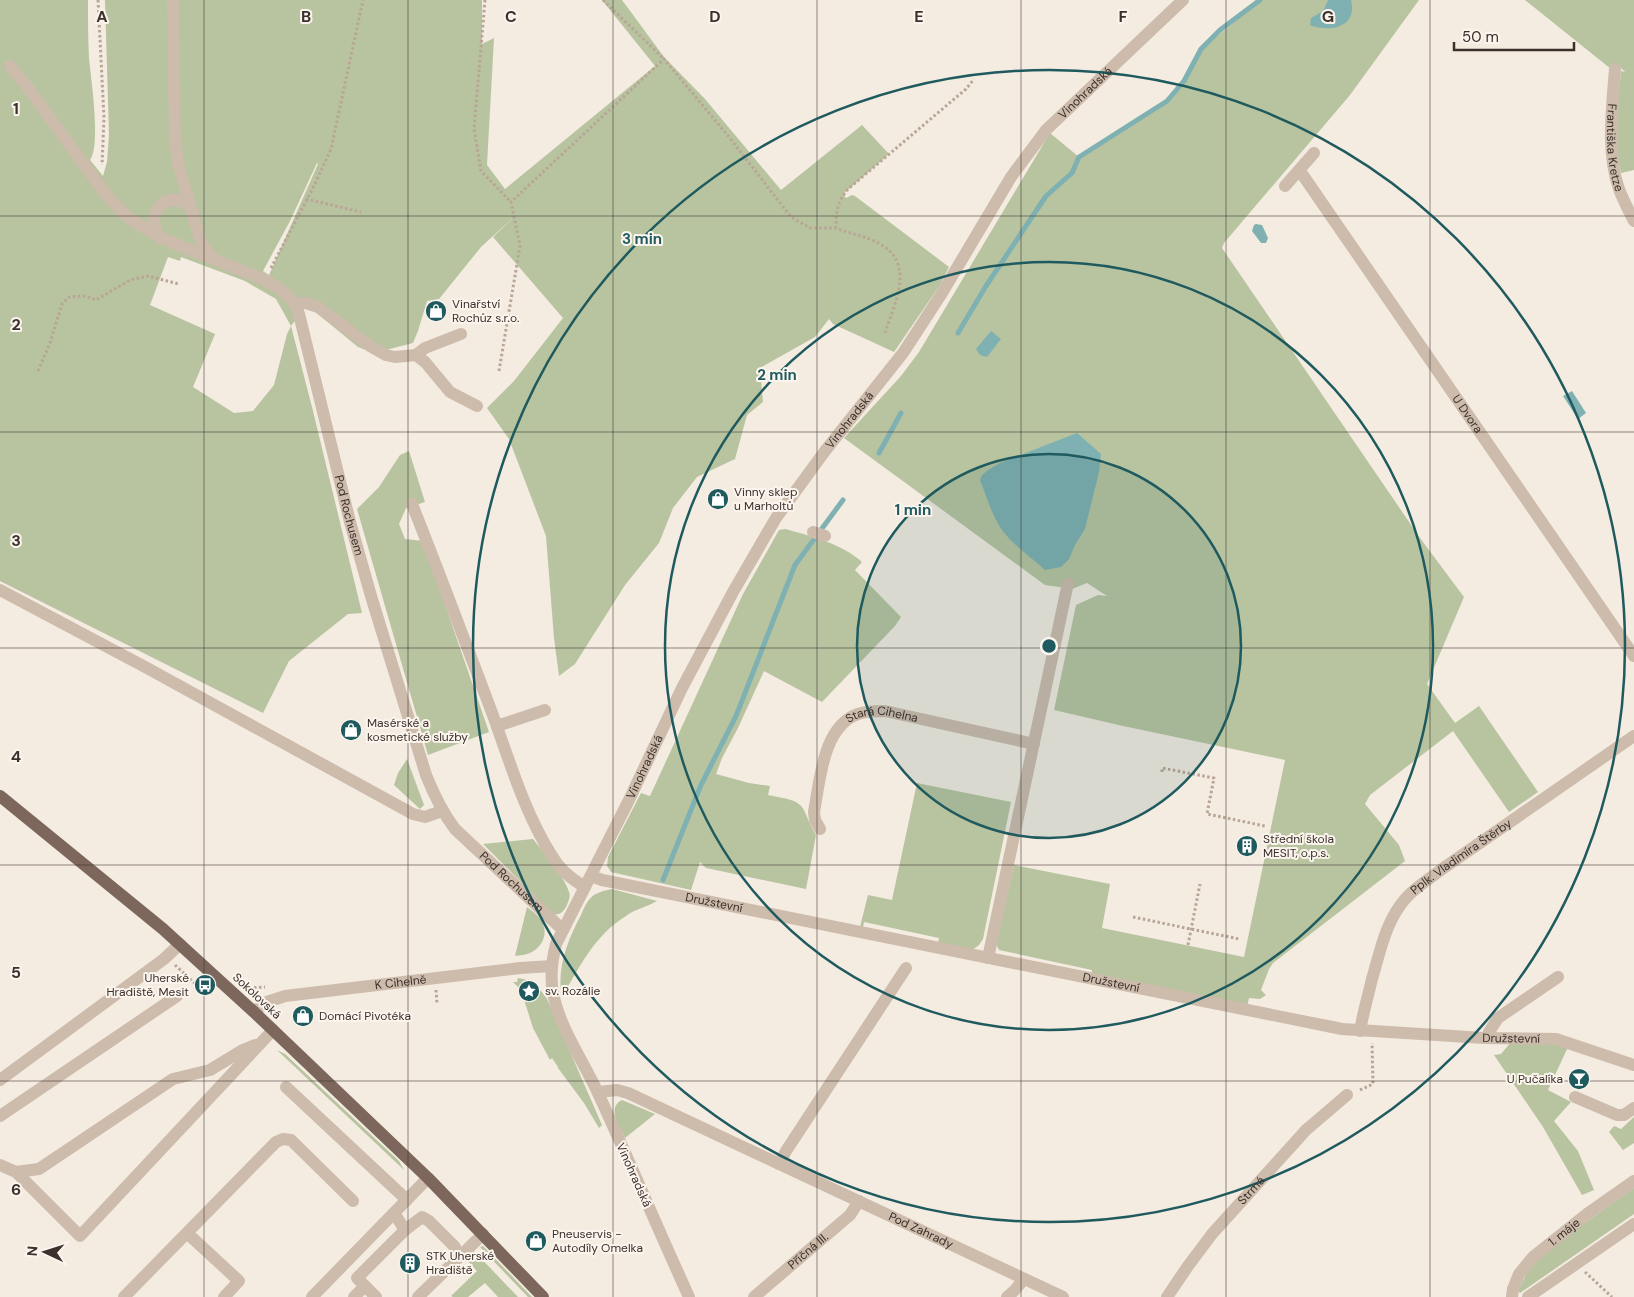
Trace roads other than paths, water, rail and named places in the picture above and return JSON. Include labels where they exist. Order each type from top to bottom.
[{"type":"main road","name":"Sokolovská","points":[[0,796],[180,944],[254,1012],[428,1178],[544,1297]]},
{"type":"street","points":[[173,0],[175,143],[179,167],[203,246],[216,261]]},
{"type":"street","name":"Vinohradská","points":[[689,1297],[598,1092],[560,1016],[553,994],[552,966],[556,944],[687,680],[733,592],[776,518],[825,451],[903,353],[942,293],[1011,177],[1033,146],[1046,130],[1182,0]]},
{"type":"street","name":"Pod Rochusem","points":[[10,66],[94,178],[120,210],[130,219],[161,238],[265,280],[288,295],[295,304],[371,596],[426,775],[442,811],[455,829],[562,930]]},
{"type":"street","name":"Františka Kretze","points":[[1615,69],[1612,155],[1619,189],[1634,221]]},
{"type":"street","points":[[1285,186],[1314,154]]},
{"type":"street","name":"U Dvora","points":[[1300,171],[1634,656]]},
{"type":"street","points":[[161,238],[156,230],[154,219],[155,212],[162,203],[169,200],[179,201],[187,205],[193,212]]},
{"type":"street","points":[[295,304],[306,303],[318,308],[386,355],[395,357],[416,355],[425,348],[461,334]]},
{"type":"street","points":[[416,355],[425,362],[450,392],[476,406]]},
{"type":"street","points":[[412,504],[459,624],[517,783],[537,830],[558,865],[566,874],[588,882]]},
{"type":"street","points":[[988,958],[1068,583]]},
{"type":"street","points":[[0,590],[413,814],[425,816],[442,811]]},
{"type":"street","points":[[497,726],[545,710]]},
{"type":"street","name":"Stará Cihelna","points":[[820,829],[815,820],[814,812],[828,747],[832,737],[843,722],[859,713],[885,712],[1034,744]]},
{"type":"street","name":"Pplk. Vladimíra Štěrby","points":[[1366,1031],[1362,1016],[1383,940],[1405,900],[1445,867],[1634,736]]},
{"type":"street","name":"Družstevní","points":[[588,882],[602,880],[1342,1029],[1488,1038],[1556,1039],[1629,1063]]},
{"type":"street","points":[[0,1080],[164,959],[180,944]]},
{"type":"street","name":"K Cihelně","points":[[254,1012],[269,1001],[285,996],[511,969],[552,966]]},
{"type":"street","points":[[779,1164],[906,968]]},
{"type":"street","points":[[1488,1038],[1489,1032],[1498,1018],[1558,977]]},
{"type":"street","points":[[0,1116],[177,996]]},
{"type":"street","points":[[0,1165],[16,1172],[80,1236],[273,1030]]},
{"type":"street","points":[[16,1172],[40,1169],[173,1080],[210,1070],[243,1050],[260,1044]]},
{"type":"street","points":[[286,1087],[407,1200]]},
{"type":"street","name":"Pod Zahrady","points":[[598,1092],[617,1090],[628,1093],[1063,1297]]},
{"type":"street","name":"Strmá","points":[[1167,1297],[1188,1266],[1218,1228],[1306,1130],[1347,1095]]},
{"type":"street","points":[[1575,1098],[1617,1115],[1624,1115],[1634,1108]]},
{"type":"street","points":[[124,1297],[276,1142],[283,1139],[291,1140],[353,1201]]},
{"type":"street","points":[[312,1297],[428,1178]]},
{"type":"street","name":"1. máje","points":[[1512,1297],[1512,1290],[1519,1274],[1533,1257],[1634,1180]]},
{"type":"street","name":"Příčná III.","points":[[754,1297],[850,1215],[859,1201]]},
{"type":"street","points":[[394,1213],[405,1230]]},
{"type":"street","points":[[376,1297],[357,1278],[405,1230],[422,1217],[429,1221],[456,1247]]},
{"type":"street","points":[[1528,1297],[1542,1293],[1576,1262],[1634,1224]]},
{"type":"street","points":[[186,1233],[239,1281],[224,1297]]},
{"type":"street","points":[[418,1297],[483,1234]]},
{"type":"street","points":[[1007,1297],[1024,1279]]},
{"type":"street","points":[[354,1297],[365,1286]]},
{"type":"water","points":[[1328,0],[1351,0],[1352,9],[1346,22],[1334,28],[1310,25],[1311,18],[1323,11]]},
{"type":"water","points":[[1256,224],[1262,225],[1268,238],[1266,243],[1261,243],[1252,231]]},
{"type":"water","points":[[991,331],[1001,339],[987,357],[980,355],[976,349]]},
{"type":"water","points":[[1572,391],[1586,413],[1578,419],[1563,396]]},
{"type":"water","points":[[1077,433],[1101,454],[1099,472],[1085,529],[1069,559],[1061,567],[1045,570],[1002,530],[992,512],[980,480],[982,475],[1000,463]]},
{"type":"waterway","points":[[958,333],[986,286],[1046,196],[1072,173],[1079,157],[1167,101],[1184,81],[1201,49],[1220,30],[1260,0]]},
{"type":"waterway","points":[[879,453],[901,413]]},
{"type":"waterway","points":[[663,880],[701,785],[736,716],[795,565],[843,500]]},
{"type":"place","name":"Vinařství Rochůz s.r.o.","points":[[436,311]]},
{"type":"place","name":"Vinny sklep u Marholtů","points":[[718,499]]},
{"type":"place","name":"Masérské a kosmetické služby","points":[[351,730]]},
{"type":"place","name":"Střední škola MESIT, o.p.s.","points":[[1247,846]]},
{"type":"place","name":"Uherské Hradiště, Mesit","points":[[205,985]]},
{"type":"place","name":"sv. Rozálie","points":[[529,991]]},
{"type":"place","name":"Domácí Pivotéka","points":[[303,1016]]},
{"type":"place","name":"U Pučalíka","points":[[1579,1079]]},
{"type":"place","name":"Pneuservis - Autodíly Omelka","points":[[536,1241]]},
{"type":"place","name":"STK Uherské Hradiště","points":[[410,1263]]}]
